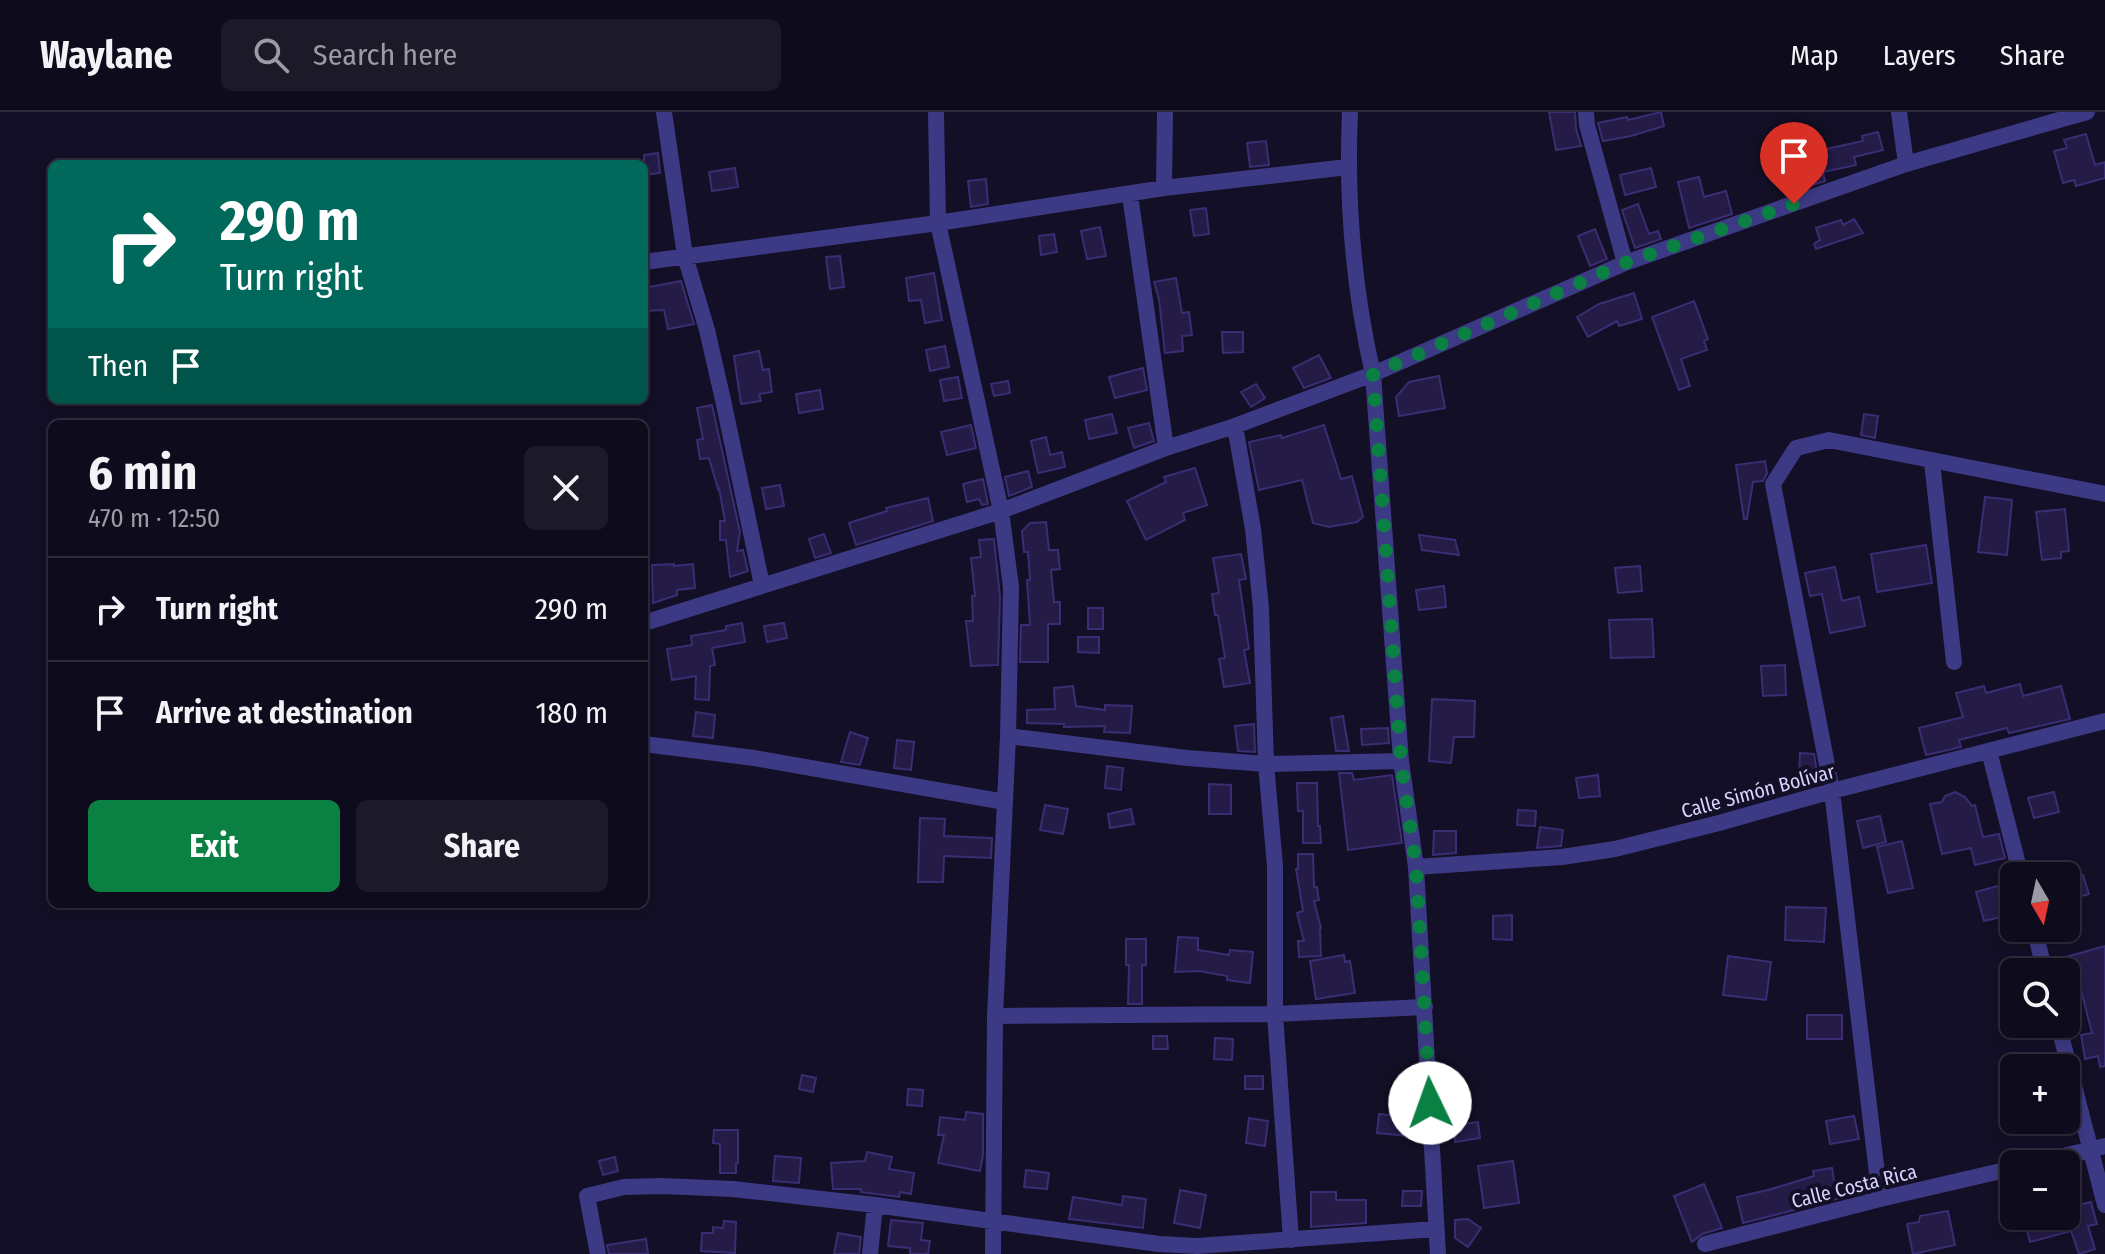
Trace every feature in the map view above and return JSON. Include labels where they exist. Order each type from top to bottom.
[{"type":"street","points":[[664,112],[685,256],[707,330],[762,585]]},
{"type":"street","points":[[936,112],[938,223],[1001,511],[1011,587],[1008,736],[995,1016],[993,1254]]},
{"type":"street","points":[[1164,188],[1165,112]]},
{"type":"street","points":[[1350,112],[1348,167],[1352,239],[1360,319],[1373,374],[1401,761],[1416,867],[1438,1254]]},
{"type":"street","points":[[1586,112],[1625,263]]},
{"type":"street","points":[[1899,112],[1906,164]]},
{"type":"street","points":[[648,622],[1001,511],[1373,374],[1625,263],[1906,164],[2087,112]]},
{"type":"street","points":[[648,261],[938,223],[1164,188],[1348,167]]},
{"type":"street","points":[[1130,195],[1166,448]]},
{"type":"street","points":[[1235,426],[1253,529],[1261,608],[1266,764],[1275,866],[1275,1014],[1291,1240]]},
{"type":"street","points":[[1880,1199],[1832,791],[1773,484],[1796,448],[1829,440],[2105,494]]},
{"type":"street","points":[[1932,462],[1954,662]]},
{"type":"street","name":"Calle Simón Bolívar","points":[[1416,867],[1562,857],[1615,849],[2105,721]]},
{"type":"street","points":[[1008,736],[1187,758],[1266,764],[1401,761]]},
{"type":"street","points":[[648,745],[754,758],[1005,802]]},
{"type":"street","points":[[1989,751],[2017,862]]},
{"type":"street","points":[[995,1016],[1275,1014],[1425,1007]]},
{"type":"street","points":[[2063,1038],[2098,1148],[2105,1205]]},
{"type":"street","name":"Calle Costa Rica","points":[[1705,1244],[2000,1171]]},
{"type":"street","points":[[598,1254],[587,1196],[624,1187],[733,1189],[1159,1244],[1197,1246],[1436,1229]]},
{"type":"street","points":[[870,1254],[875,1205]]},
{"type":"building","points":[[1549,112],[1575,112],[1581,146],[1556,150]]},
{"type":"building","points":[[1661,112],[1664,126],[1603,141],[1598,123]]},
{"type":"building","points":[[1878,132],[1883,150],[1854,157],[1856,165],[1823,172],[1825,181],[1803,188],[1794,156],[1863,141],[1862,136]]},
{"type":"building","points":[[2086,134],[2095,165],[2105,162],[2105,178],[2076,186],[2074,180],[2063,183],[2054,151],[2067,148],[2064,140]]},
{"type":"building","points":[[1266,141],[1269,165],[1250,167],[1247,143]]},
{"type":"building","points":[[658,153],[660,173],[648,174],[648,160],[644,160],[644,155]]},
{"type":"building","points":[[735,168],[738,187],[712,191],[709,172]]},
{"type":"building","points":[[1651,168],[1656,187],[1625,195],[1620,175]]},
{"type":"building","points":[[1699,177],[1704,197],[1726,191],[1732,214],[1689,228],[1678,182]]},
{"type":"building","points":[[986,179],[988,204],[971,207],[968,181]]},
{"type":"building","points":[[1638,204],[1649,234],[1658,231],[1661,239],[1635,248],[1622,210]]},
{"type":"building","points":[[1206,208],[1209,234],[1194,236],[1190,210]]},
{"type":"building","points":[[1854,219],[1863,233],[1816,249],[1814,244],[1820,240],[1816,228],[1841,220],[1843,225]]},
{"type":"building","points":[[1100,227],[1106,256],[1087,259],[1081,231]]},
{"type":"building","points":[[1595,229],[1607,259],[1590,266],[1578,236]]},
{"type":"building","points":[[1054,234],[1057,252],[1041,255],[1039,236]]},
{"type":"building","points":[[840,256],[844,287],[830,289],[826,257]]},
{"type":"building","points":[[934,273],[942,320],[925,323],[921,300],[909,301],[906,278]]},
{"type":"building","points":[[1176,278],[1182,313],[1189,312],[1192,335],[1182,336],[1183,351],[1165,353],[1154,282]]},
{"type":"building","points":[[681,281],[694,324],[668,329],[664,310],[648,311],[648,287]]},
{"type":"building","points":[[1634,293],[1642,319],[1619,326],[1617,321],[1588,337],[1577,317],[1599,304]]},
{"type":"building","points":[[1694,301],[1708,339],[1704,341],[1707,350],[1681,359],[1690,386],[1679,390],[1652,317]]},
{"type":"building","points":[[1222,332],[1243,332],[1243,352],[1223,353]]},
{"type":"building","points":[[945,346],[949,367],[930,371],[926,350]]},
{"type":"building","points":[[759,351],[763,370],[769,369],[772,392],[759,394],[761,401],[741,404],[734,356]]},
{"type":"building","points":[[1319,355],[1331,378],[1304,388],[1293,368]]},
{"type":"building","points":[[1143,368],[1147,390],[1115,398],[1109,377]]},
{"type":"building","points":[[1439,376],[1445,408],[1399,416],[1396,397],[1409,382]]},
{"type":"building","points":[[958,377],[962,398],[944,401],[940,380]]},
{"type":"building","points":[[1008,381],[1010,393],[994,396],[991,384]]},
{"type":"building","points":[[1256,384],[1265,398],[1251,407],[1241,392]]},
{"type":"building","points":[[820,390],[823,409],[799,413],[796,394]]},
{"type":"building","points":[[712,405],[740,532],[737,551],[743,550],[748,571],[730,577],[726,540],[720,540],[720,521],[725,521],[719,488],[709,458],[700,459],[697,440],[703,439],[697,408]]},
{"type":"building","points":[[1112,414],[1117,433],[1089,439],[1085,420]]},
{"type":"building","points":[[1864,414],[1878,416],[1875,438],[1861,435]]},
{"type":"building","points":[[1149,423],[1154,441],[1134,448],[1128,428]]},
{"type":"building","points":[[971,425],[976,448],[947,455],[941,432]]},
{"type":"building","points":[[1324,425],[1341,479],[1352,476],[1363,517],[1357,522],[1329,527],[1313,523],[1302,480],[1259,490],[1249,442],[1281,435],[1282,438]]},
{"type":"building","points":[[1046,437],[1050,455],[1062,452],[1065,467],[1038,473],[1031,441]]},
{"type":"building","points":[[1765,461],[1767,473],[1763,481],[1753,482],[1747,519],[1744,519],[1736,465]]},
{"type":"building","points":[[1195,468],[1207,505],[1183,513],[1185,520],[1146,540],[1127,501],[1166,482],[1164,477]]},
{"type":"building","points":[[1028,471],[1032,487],[1009,496],[1005,477]]},
{"type":"building","points":[[983,479],[988,504],[982,505],[979,499],[967,502],[963,484]]},
{"type":"building","points":[[780,485],[784,506],[766,509],[762,488]]},
{"type":"building","points":[[1985,497],[2012,500],[2007,555],[1978,552]]},
{"type":"building","points":[[928,498],[933,521],[856,545],[849,523],[887,511],[886,508]]},
{"type":"building","points":[[2065,509],[2069,551],[2061,552],[2061,558],[2042,560],[2036,512]]},
{"type":"building","points":[[1046,522],[1049,550],[1058,550],[1060,569],[1051,570],[1054,602],[1060,602],[1060,624],[1048,624],[1048,662],[1020,662],[1021,625],[1030,625],[1028,552],[1024,552],[1022,531],[1030,523]]},
{"type":"building","points":[[824,534],[831,553],[815,558],[809,539]]},
{"type":"building","points":[[1419,535],[1455,540],[1459,555],[1422,550]]},
{"type":"building","points":[[994,539],[1000,597],[998,665],[971,666],[966,621],[973,621],[972,596],[975,596],[971,558],[981,557],[979,540]]},
{"type":"building","points":[[1926,545],[1932,583],[1877,592],[1871,554]]},
{"type":"building","points":[[1241,554],[1246,579],[1239,580],[1249,649],[1244,650],[1250,683],[1224,687],[1219,659],[1225,658],[1212,594],[1219,593],[1213,558]]},
{"type":"building","points":[[693,564],[695,588],[677,590],[677,595],[653,603],[652,565]]},
{"type":"building","points":[[1640,566],[1642,591],[1618,593],[1615,568]]},
{"type":"building","points":[[1835,567],[1842,601],[1859,597],[1865,626],[1830,633],[1822,594],[1810,596],[1805,573]]},
{"type":"building","points":[[1444,586],[1446,607],[1419,610],[1416,590]]},
{"type":"building","points":[[1088,608],[1103,608],[1103,629],[1088,629]]},
{"type":"building","points":[[1652,619],[1654,657],[1611,658],[1609,620]]},
{"type":"building","points":[[742,623],[745,642],[712,648],[715,665],[710,666],[709,700],[695,699],[696,676],[672,680],[667,649],[692,645],[691,636],[726,630],[726,626]]},
{"type":"building","points":[[784,623],[787,638],[767,642],[764,626]]},
{"type":"building","points":[[1078,637],[1099,637],[1099,653],[1078,652]]},
{"type":"building","points":[[1785,665],[1786,695],[1763,696],[1761,666]]},
{"type":"building","points":[[2020,684],[2023,696],[2061,686],[2070,719],[2009,733],[2007,728],[1959,740],[1961,747],[1926,755],[1919,728],[1963,717],[1956,693],[1984,686],[1986,693]]},
{"type":"building","points":[[1073,686],[1076,706],[1105,710],[1105,705],[1132,706],[1130,733],[1104,732],[1105,726],[1064,727],[1064,724],[1027,723],[1027,710],[1055,709],[1054,688]]},
{"type":"building","points":[[1432,699],[1475,701],[1474,737],[1454,737],[1451,763],[1429,761]]},
{"type":"building","points":[[696,712],[715,715],[713,738],[693,736]]},
{"type":"building","points":[[1343,716],[1349,751],[1336,751],[1331,718]]},
{"type":"building","points":[[1254,724],[1255,752],[1238,751],[1235,726]]},
{"type":"building","points":[[1388,728],[1389,743],[1362,745],[1361,729]]},
{"type":"building","points":[[850,732],[868,738],[860,765],[841,762]]},
{"type":"building","points":[[897,740],[914,742],[911,770],[894,768]]},
{"type":"building","points":[[1800,753],[1814,754],[1818,779],[1799,777]]},
{"type":"building","points":[[1107,766],[1123,768],[1121,790],[1105,788]]},
{"type":"building","points":[[1339,773],[1352,773],[1354,780],[1392,775],[1402,843],[1348,850]]},
{"type":"building","points":[[1598,775],[1600,796],[1579,798],[1576,778]]},
{"type":"building","points":[[1297,783],[1317,783],[1321,843],[1303,843],[1303,811],[1298,811]]},
{"type":"building","points":[[1209,784],[1231,785],[1231,814],[1209,814]]},
{"type":"building","points":[[1955,792],[1965,797],[1972,806],[1975,805],[1983,837],[1999,834],[2005,858],[1975,865],[1971,848],[1942,854],[1930,804],[1942,802],[1945,796]]},
{"type":"building","points":[[2054,792],[2059,812],[2034,818],[2028,798]]},
{"type":"building","points":[[1045,805],[1068,809],[1063,834],[1040,830]]},
{"type":"building","points":[[1131,809],[1134,824],[1110,828],[1108,814]]},
{"type":"building","points":[[1518,810],[1536,811],[1535,826],[1517,825]]},
{"type":"building","points":[[1880,816],[1886,842],[1863,848],[1857,821]]},
{"type":"building","points":[[920,818],[945,819],[944,836],[992,838],[991,858],[944,856],[943,882],[918,882]]},
{"type":"building","points":[[1540,827],[1563,830],[1561,846],[1537,848]]},
{"type":"building","points":[[1434,831],[1456,831],[1456,853],[1433,855]]},
{"type":"building","points":[[1902,841],[1913,888],[1888,893],[1877,847]]},
{"type":"building","points":[[1298,854],[1313,854],[1314,887],[1317,887],[1319,900],[1314,901],[1321,928],[1321,956],[1299,957],[1298,941],[1304,941],[1297,913],[1303,911],[1296,869]]},
{"type":"building","points":[[2083,875],[2089,894],[2080,896],[2080,876]]},
{"type":"building","points":[[2000,885],[2000,917],[1984,921],[1976,892]]},
{"type":"building","points":[[1786,907],[1826,908],[1824,942],[1785,940]]},
{"type":"building","points":[[1512,915],[1512,940],[1493,939],[1493,916]]},
{"type":"building","points":[[1178,937],[1198,938],[1198,950],[1229,955],[1230,950],[1253,952],[1250,983],[1199,971],[1175,972]]},
{"type":"building","points":[[1126,939],[1146,939],[1142,1004],[1128,1004]]},
{"type":"building","points":[[2105,946],[2105,1066],[2100,1067],[2098,1056],[2085,1059],[2081,1035],[2092,1033],[2080,990],[2080,958],[2062,958]]},
{"type":"building","points":[[1344,955],[1345,962],[1350,961],[1355,993],[1316,999],[1310,961]]},
{"type":"building","points":[[1728,956],[1771,962],[1766,1000],[1723,995]]},
{"type":"building","points":[[1807,1015],[1842,1015],[1842,1039],[1807,1039]]},
{"type":"building","points":[[1153,1036],[1167,1036],[1168,1049],[1153,1049]]},
{"type":"building","points":[[1215,1038],[1233,1039],[1232,1060],[1214,1059]]},
{"type":"building","points":[[802,1075],[816,1078],[813,1092],[799,1089]]},
{"type":"building","points":[[1245,1076],[1263,1076],[1263,1089],[1245,1089]]},
{"type":"building","points":[[908,1089],[923,1090],[922,1106],[907,1105]]},
{"type":"building","points":[[966,1112],[983,1114],[980,1171],[938,1163],[944,1135],[938,1135],[940,1117],[965,1120]]},
{"type":"building","points":[[1379,1114],[1419,1118],[1420,1137],[1377,1133]]},
{"type":"building","points":[[1854,1116],[1859,1139],[1830,1144],[1826,1121]]},
{"type":"building","points":[[1249,1118],[1268,1121],[1265,1146],[1246,1143]]},
{"type":"building","points":[[1478,1122],[1480,1138],[1455,1142],[1453,1125]]},
{"type":"building","points":[[714,1130],[738,1130],[736,1173],[720,1173],[720,1144],[713,1143]]},
{"type":"building","points":[[867,1152],[892,1157],[889,1169],[914,1173],[911,1194],[900,1192],[899,1197],[861,1192],[861,1189],[833,1189],[831,1163],[865,1161]]},
{"type":"building","points":[[775,1156],[801,1158],[799,1183],[773,1181]]},
{"type":"building","points":[[615,1157],[618,1171],[603,1175],[599,1161]]},
{"type":"building","points":[[1513,1161],[1519,1203],[1484,1208],[1478,1166]]},
{"type":"building","points":[[1832,1168],[1837,1199],[1743,1223],[1737,1197],[1814,1176],[1813,1171]]},
{"type":"building","points":[[1026,1170],[1049,1173],[1047,1189],[1024,1187]]},
{"type":"building","points":[[1704,1184],[1722,1228],[1702,1234],[1692,1242],[1674,1196]]},
{"type":"building","points":[[1180,1190],[1206,1195],[1200,1228],[1174,1223]]},
{"type":"building","points":[[1403,1191],[1422,1191],[1421,1206],[1402,1206]]},
{"type":"building","points":[[1311,1192],[1336,1192],[1336,1200],[1366,1200],[1366,1223],[1311,1227]]},
{"type":"building","points":[[1123,1196],[1146,1199],[1143,1228],[1069,1219],[1073,1197],[1122,1205]]},
{"type":"building","points":[[2091,1202],[2097,1224],[2088,1226],[2095,1249],[2079,1254],[2071,1231],[2030,1242],[2027,1230],[2080,1230],[2080,1205]]},
{"type":"building","points":[[1948,1211],[1955,1245],[1913,1254],[1907,1224],[1919,1222],[1920,1216]]},
{"type":"building","points":[[1468,1219],[1481,1228],[1468,1247],[1455,1238],[1455,1220]]},
{"type":"building","points":[[891,1220],[923,1223],[921,1240],[930,1241],[928,1254],[910,1254],[910,1248],[888,1246]]},
{"type":"building","points":[[724,1221],[736,1222],[735,1253],[701,1251],[702,1233],[713,1233],[713,1227],[723,1228]]},
{"type":"building","points":[[838,1233],[861,1237],[859,1254],[834,1254]]},
{"type":"building","points":[[646,1239],[648,1254],[609,1254],[607,1245]]},
{"type":"route","points":[[1430,1103],[1416,867],[1401,761],[1373,374],[1625,263],[1794,204]]}]
